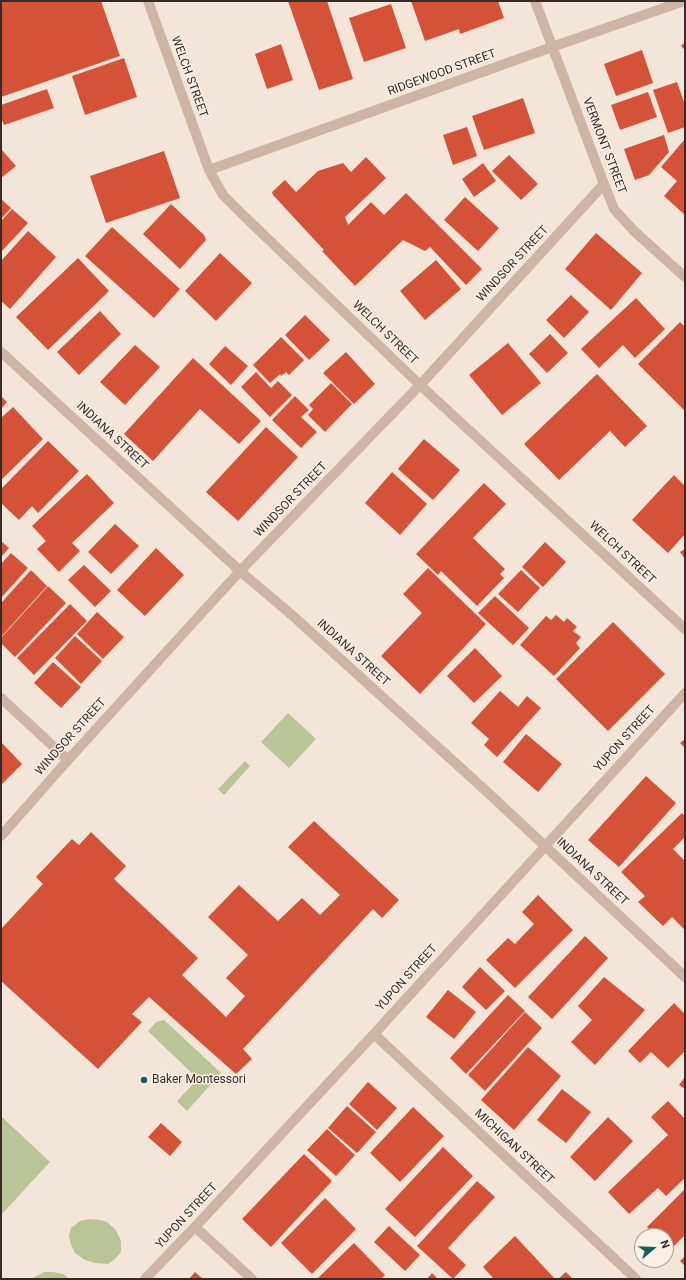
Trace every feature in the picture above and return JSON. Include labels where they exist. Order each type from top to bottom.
[{"type":"street","name":"WELCH STREET","points":[[148,1],[209,170],[223,195],[420,385],[685,628]]},
{"type":"street","name":"VERMONT STREET","points":[[535,1],[614,208],[634,231],[685,277]]},
{"type":"street","name":"RIDGEWOOD STREET","points":[[209,170],[684,1]]},
{"type":"street","name":"WINDSOR STREET","points":[[1,836],[240,571],[420,385],[604,184]]},
{"type":"street","name":"INDIANA STREET","points":[[1,352],[240,571],[293,616],[484,789],[685,977]]},
{"type":"street","name":"YUPON STREET","points":[[145,1279],[374,1034],[685,693]]},
{"type":"street","points":[[1,698],[68,760]]},
{"type":"street","name":"MICHIGAN STREET","points":[[374,1034],[636,1279]]},
{"type":"street","points":[[195,1227],[252,1279]]},
{"type":"green space","points":[[288,713],[316,739],[289,768],[261,742]]},
{"type":"green space","points":[[245,761],[250,766],[224,795],[218,789]]},
{"type":"green space","points":[[164,1020],[221,1073],[187,1111],[177,1101],[198,1079],[148,1031],[156,1022]]},
{"type":"green space","points":[[1,1116],[50,1162],[1,1215]]},
{"type":"green space","points":[[90,1219],[107,1222],[115,1229],[121,1241],[121,1252],[108,1264],[95,1263],[85,1260],[75,1253],[71,1245],[69,1236],[71,1228],[80,1221]]},
{"type":"green space","points":[[44,1272],[63,1274],[69,1279],[31,1279]]},
{"type":"building","points":[[1,1],[101,1],[120,56],[1,97]]},
{"type":"building","points":[[288,1],[327,1],[353,79],[319,90]]},
{"type":"building","points":[[411,1],[498,1],[504,18],[460,34],[459,29],[425,41]]},
{"type":"building","points":[[391,4],[406,48],[364,62],[349,18]]},
{"type":"building","points":[[685,42],[685,50],[681,46]]},
{"type":"building","points":[[281,44],[293,80],[267,89],[255,54]]},
{"type":"building","points":[[642,50],[653,83],[616,96],[604,64]]},
{"type":"building","points":[[124,58],[137,97],[85,115],[72,76]]},
{"type":"building","points":[[677,82],[685,105],[685,127],[668,133],[653,90]]},
{"type":"building","points":[[47,89],[54,108],[4,125],[1,118],[1,105]]},
{"type":"building","points":[[648,92],[657,117],[620,130],[611,105]]},
{"type":"building","points":[[523,98],[535,133],[484,150],[472,116]]},
{"type":"building","points":[[467,127],[477,156],[453,165],[443,135]]},
{"type":"building","points":[[664,135],[669,152],[649,175],[635,180],[624,149]]},
{"type":"building","points":[[685,139],[685,215],[664,196],[677,181],[661,167]]},
{"type":"building","points":[[1,149],[16,166],[1,178]]},
{"type":"building","points":[[164,151],[180,198],[106,223],[90,176]]},
{"type":"building","points":[[509,155],[538,184],[521,200],[492,171]]},
{"type":"building","points":[[366,157],[386,178],[345,217],[348,225],[371,202],[384,215],[406,193],[482,269],[466,285],[430,247],[425,251],[403,240],[355,286],[273,195],[272,192],[285,180],[296,192],[318,171],[343,163],[351,172]]},
{"type":"building","points":[[483,163],[496,181],[474,197],[462,179]]},
{"type":"building","points":[[465,197],[499,228],[478,251],[444,220]]},
{"type":"building","points":[[1,199],[11,208],[1,219]]},
{"type":"building","points":[[171,204],[204,235],[206,240],[180,269],[143,234]]},
{"type":"building","points":[[12,209],[28,223],[1,252],[1,221]]},
{"type":"building","points":[[112,227],[180,289],[154,318],[85,256]]},
{"type":"building","points":[[28,231],[56,257],[10,309],[1,301],[1,261]]},
{"type":"building","points":[[596,233],[642,273],[611,310],[565,269]]},
{"type":"building","points":[[220,253],[252,283],[216,321],[185,291]]},
{"type":"building","points":[[78,258],[109,291],[48,350],[16,317]]},
{"type":"building","points":[[436,260],[461,289],[425,320],[400,291]]},
{"type":"building","points":[[571,295],[589,312],[564,338],[546,320]]},
{"type":"building","points":[[636,298],[665,329],[635,358],[623,345],[599,368],[581,349]]},
{"type":"building","points":[[100,311],[121,334],[79,375],[57,352]]},
{"type":"building","points":[[305,315],[330,340],[309,360],[285,335]]},
{"type":"building","points":[[680,322],[685,327],[685,411],[638,364]]},
{"type":"building","points":[[550,334],[568,353],[547,373],[529,354]]},
{"type":"building","points":[[281,337],[304,360],[289,375],[286,372],[281,376],[280,374],[270,383],[253,365]]},
{"type":"building","points":[[508,343],[541,383],[502,415],[469,375]]},
{"type":"building","points":[[135,345],[160,367],[125,405],[100,382]]},
{"type":"building","points":[[225,346],[248,366],[231,385],[209,364]]},
{"type":"building","points":[[346,352],[375,384],[354,404],[323,373]]},
{"type":"building","points":[[193,358],[261,421],[239,444],[200,409],[153,461],[124,434]]},
{"type":"building","points":[[256,372],[271,388],[278,381],[292,395],[270,417],[241,387]]},
{"type":"building","points":[[597,374],[647,426],[625,447],[610,431],[559,480],[524,444]]},
{"type":"building","points":[[331,383],[352,404],[325,432],[308,415],[313,409],[309,405]]},
{"type":"building","points":[[1,396],[7,402],[1,409]]},
{"type":"building","points":[[295,396],[309,410],[301,417],[317,432],[301,448],[272,420]]},
{"type":"building","points":[[13,407],[43,439],[1,480],[1,418]]},
{"type":"building","points":[[266,427],[298,457],[238,521],[206,492]]},
{"type":"building","points":[[424,439],[460,470],[433,500],[398,469]]},
{"type":"building","points":[[48,441],[79,471],[38,513],[32,506],[19,520],[1,503],[1,489]]},
{"type":"building","points":[[392,472],[427,504],[400,535],[365,503]]},
{"type":"building","points":[[87,474],[114,503],[72,543],[80,551],[59,572],[37,549],[46,541],[32,526]]},
{"type":"building","points":[[674,475],[685,486],[685,534],[668,553],[632,520]]},
{"type":"building","points":[[484,483],[506,504],[473,538],[505,569],[500,574],[504,578],[477,606],[441,571],[438,575],[416,554]]},
{"type":"building","points":[[115,524],[139,546],[111,574],[88,552]]},
{"type":"building","points":[[1,541],[9,548],[1,557]]},
{"type":"building","points":[[545,542],[566,562],[543,587],[522,567]]},
{"type":"building","points":[[156,548],[184,575],[145,616],[117,590]]},
{"type":"building","points":[[685,549],[685,559],[680,552]]},
{"type":"building","points":[[11,553],[28,568],[1,598],[1,564]]},
{"type":"building","points":[[84,565],[111,591],[95,607],[68,580]]},
{"type":"building","points":[[428,568],[486,624],[420,694],[381,656],[422,613],[403,594]]},
{"type":"building","points":[[31,570],[47,586],[1,637],[1,603]]},
{"type":"building","points":[[521,570],[540,588],[518,612],[498,594]]},
{"type":"building","points":[[48,586],[66,603],[15,657],[1,643],[1,638]]},
{"type":"building","points":[[495,596],[529,628],[513,645],[478,613]]},
{"type":"building","points":[[70,604],[87,621],[34,675],[17,658]]},
{"type":"building","points":[[97,612],[124,637],[103,659],[77,634]]},
{"type":"building","points":[[556,615],[564,622],[567,618],[577,627],[573,631],[581,637],[576,643],[580,648],[554,676],[520,645],[546,616],[551,620]]},
{"type":"building","points":[[613,622],[665,674],[608,731],[556,679]]},
{"type":"building","points":[[75,636],[102,661],[81,684],[55,658]]},
{"type":"building","points":[[475,648],[502,676],[474,703],[447,676]]},
{"type":"building","points":[[53,662],[81,687],[61,708],[34,683]]},
{"type":"building","points":[[500,691],[518,707],[527,696],[541,708],[497,757],[484,745],[489,739],[471,723]]},
{"type":"building","points":[[526,734],[562,764],[538,792],[503,762]]},
{"type":"building","points":[[685,739],[685,748],[680,743]]},
{"type":"building","points":[[1,742],[22,764],[1,785]]},
{"type":"building","points":[[646,776],[676,803],[619,867],[588,840]]},
{"type":"building","points":[[682,813],[685,816],[685,837],[673,849],[685,861],[685,930],[672,917],[663,926],[638,902],[645,896],[621,872]]},
{"type":"building","points":[[314,821],[399,900],[382,918],[373,909],[243,1049],[252,1059],[236,1074],[149,997],[132,1014],[142,1022],[98,1069],[1,981],[1,929],[43,884],[36,877],[72,839],[79,845],[91,832],[126,866],[114,879],[198,958],[182,975],[226,1017],[245,996],[226,978],[248,955],[208,917],[239,885],[278,921],[302,898],[320,915],[340,895],[288,847]]},
{"type":"building","points":[[538,895],[573,930],[515,988],[486,960],[508,938],[515,944],[534,924],[522,912]]},
{"type":"building","points":[[585,936],[608,958],[552,1019],[528,997]]},
{"type":"building","points":[[480,967],[505,991],[486,1010],[462,987]]},
{"type":"building","points":[[604,977],[645,1010],[595,1065],[571,1042],[592,1020],[578,1006]]},
{"type":"building","points":[[448,990],[476,1012],[454,1039],[426,1017]]},
{"type":"building","points":[[508,995],[525,1011],[466,1074],[450,1058]]},
{"type":"building","points":[[674,1003],[685,1014],[685,1051],[668,1068],[651,1052],[640,1063],[628,1051]]},
{"type":"building","points":[[525,1012],[542,1028],[485,1091],[468,1075]]},
{"type":"building","points":[[528,1047],[561,1076],[514,1130],[481,1100]]},
{"type":"building","points":[[685,1077],[685,1089],[679,1085]]},
{"type":"building","points":[[368,1082],[397,1108],[377,1130],[349,1104]]},
{"type":"building","points":[[562,1089],[591,1112],[566,1143],[537,1120]]},
{"type":"building","points":[[668,1101],[685,1119],[685,1178],[666,1196],[658,1188],[629,1214],[608,1192],[668,1135],[651,1117]]},
{"type":"building","points":[[347,1106],[376,1132],[357,1153],[328,1128]]},
{"type":"building","points":[[413,1107],[444,1136],[400,1182],[370,1153]]},
{"type":"building","points":[[608,1117],[633,1141],[595,1181],[570,1157]]},
{"type":"building","points":[[161,1123],[182,1142],[170,1156],[148,1137]]},
{"type":"building","points":[[327,1129],[355,1155],[336,1176],[307,1150]]},
{"type":"building","points":[[443,1147],[473,1176],[415,1237],[385,1209]]},
{"type":"building","points":[[304,1154],[332,1181],[271,1247],[242,1219]]},
{"type":"building","points":[[477,1181],[495,1197],[448,1248],[466,1265],[453,1279],[417,1246]]},
{"type":"building","points":[[685,1189],[685,1235],[674,1246],[674,1228],[647,1227]]},
{"type":"building","points":[[325,1198],[356,1229],[312,1274],[281,1243]]},
{"type":"building","points":[[389,1226],[420,1255],[405,1271],[374,1242]]},
{"type":"building","points":[[515,1236],[555,1279],[494,1279],[483,1267]]},
{"type":"building","points":[[354,1243],[385,1275],[381,1279],[317,1279]]},
{"type":"building","points":[[685,1256],[685,1266],[680,1261]]},
{"type":"building","points":[[195,1272],[203,1279],[189,1279]]},
{"type":"building","points":[[566,1272],[573,1279],[558,1279]]},
{"type":"building","points":[[432,1273],[438,1279],[427,1279]]},
{"type":"place","name":"Baker Montessori","points":[[144,1080]]}]
